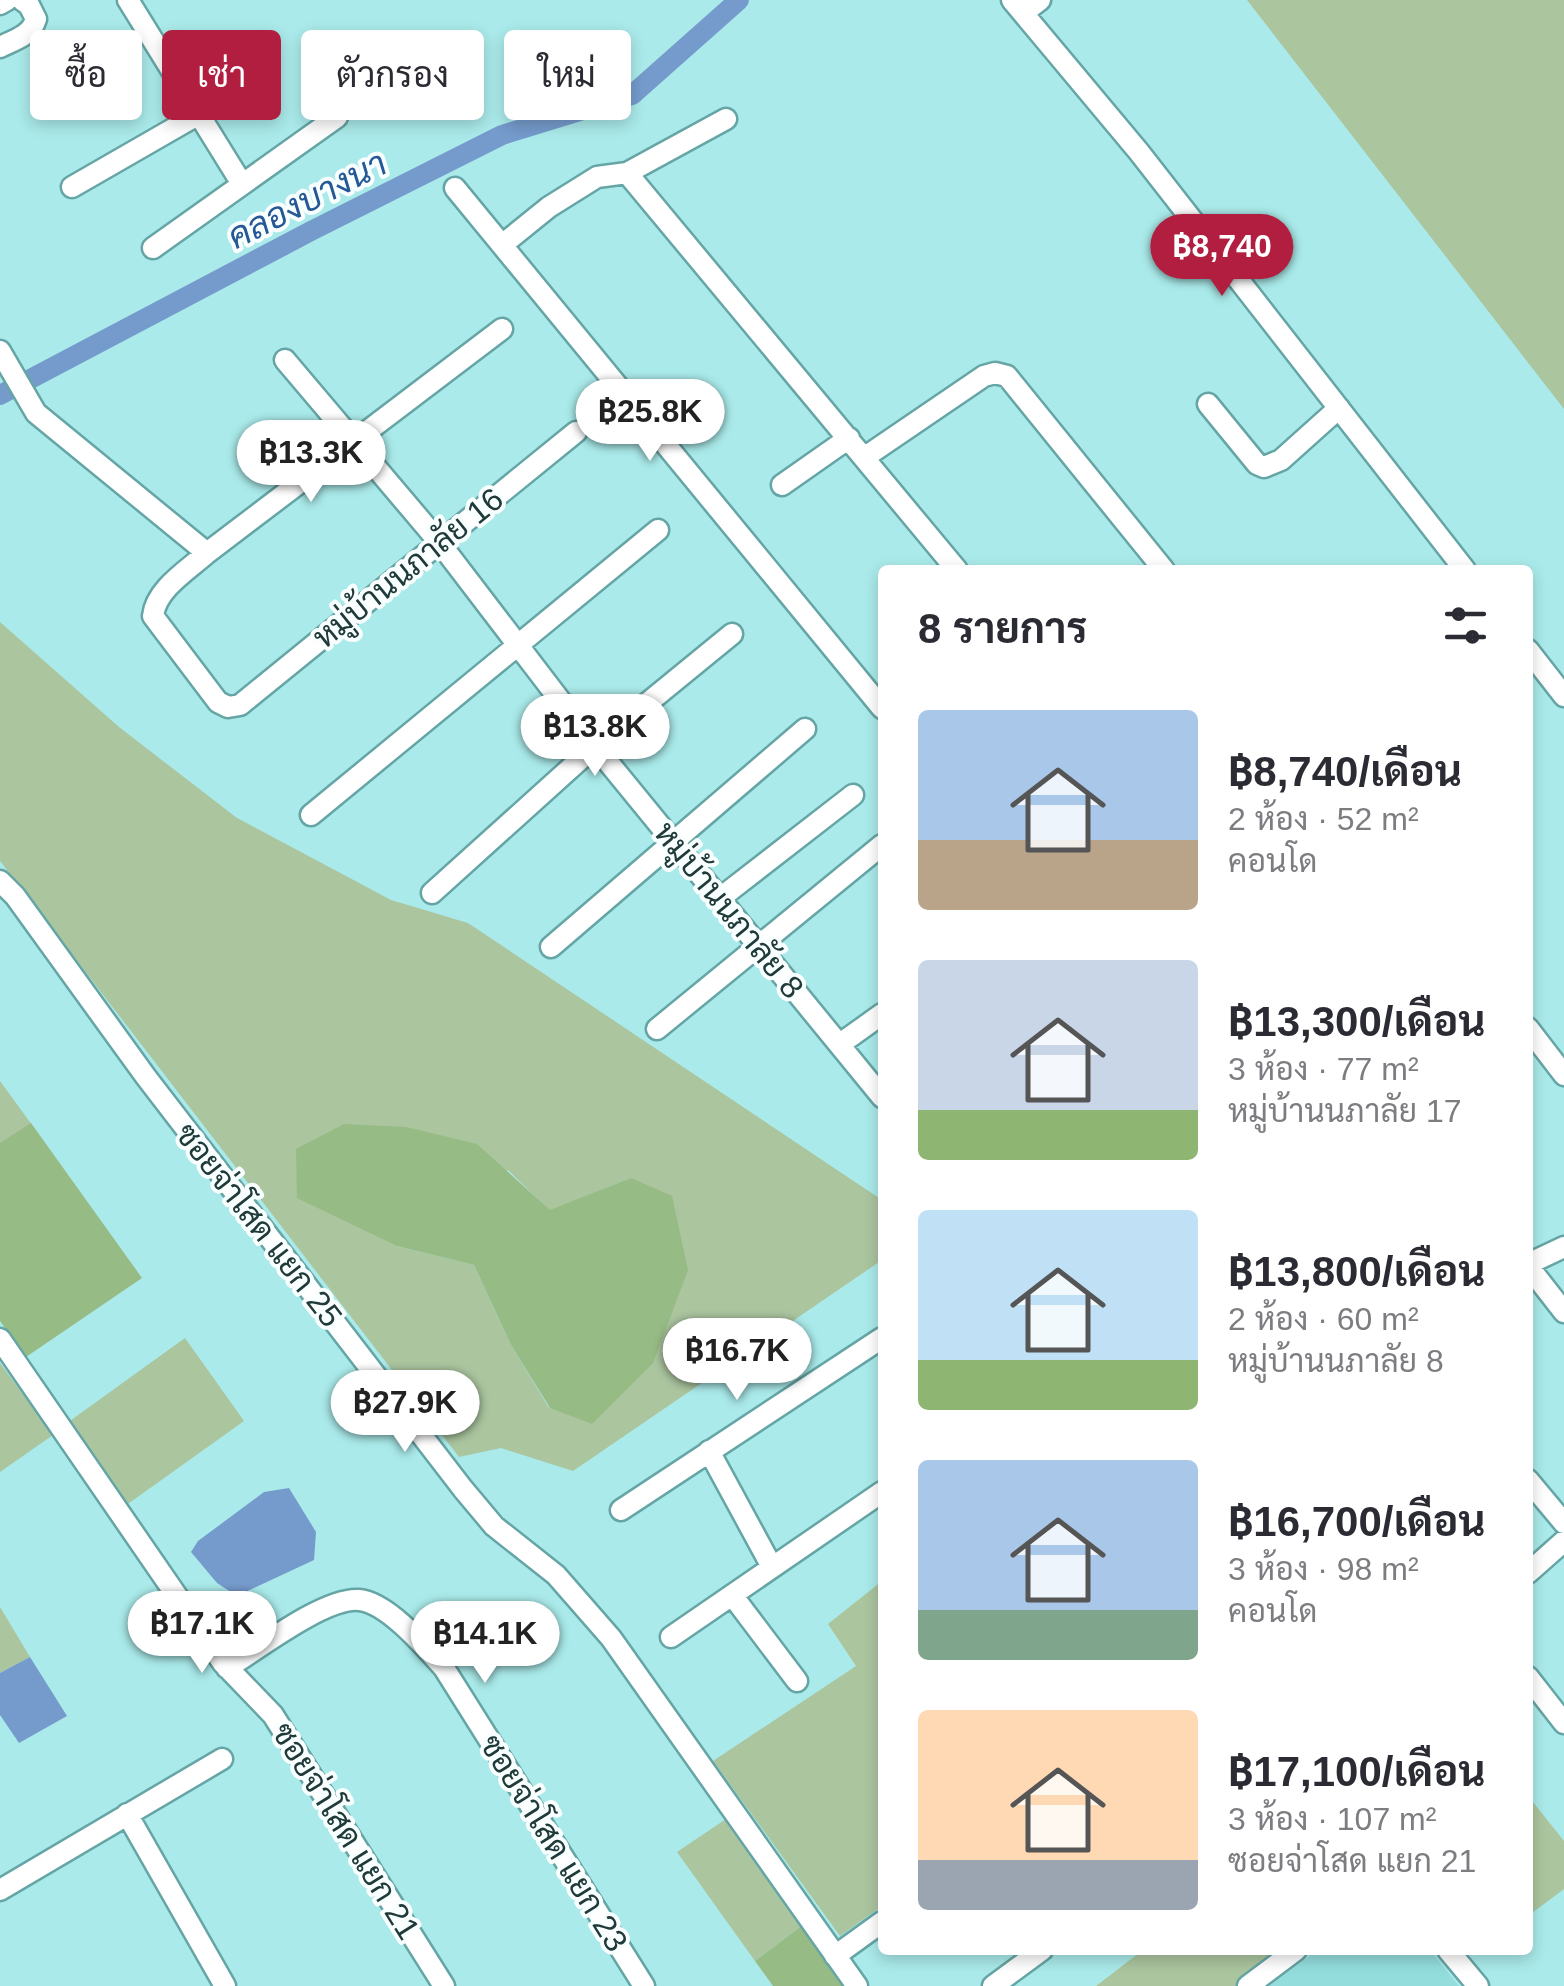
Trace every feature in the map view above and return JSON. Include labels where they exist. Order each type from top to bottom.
[{"type":"street","points":[[0,4],[8,0]]},
{"type":"street","points":[[0,47],[34,27],[36,19],[22,0]]},
{"type":"street","points":[[128,0],[162,55]]},
{"type":"street","points":[[1040,0],[1018,6],[1139,152],[1462,565]]},
{"type":"street","points":[[502,245],[549,207],[598,178],[627,172],[726,119]]},
{"type":"street","points":[[72,188],[189,120]]},
{"type":"street","points":[[203,120],[242,184]]},
{"type":"street","points":[[153,248],[333,120]]},
{"type":"street","points":[[627,172],[953,565]]},
{"type":"street","points":[[455,188],[878,703]]},
{"type":"street","points":[[3,356],[36,413],[207,553],[502,329]]},
{"type":"street","name":"หมู่บ้านนภาลัย 8","points":[[285,360],[439,542],[595,746],[878,1092]]},
{"type":"street","points":[[865,458],[984,376],[995,372],[1007,376],[1160,565]]},
{"type":"street","points":[[1208,404],[1264,467],[1281,460],[1339,408]]},
{"type":"street","name":"หมู่บ้านนภาลัย 16","points":[[207,553],[164,592],[155,603],[154,616],[218,702],[228,708],[240,706],[576,432]]},
{"type":"street","points":[[782,485],[849,438]]},
{"type":"street","points":[[311,815],[658,530]]},
{"type":"street","points":[[432,893],[595,746],[732,634]]},
{"type":"street","points":[[1533,656],[1564,696]]},
{"type":"street","points":[[551,947],[806,729]]},
{"type":"street","points":[[719,899],[853,794]]},
{"type":"street","points":[[657,1030],[878,848]]},
{"type":"street","name":"ซอยจ่าโสด แยก 25","points":[[0,882],[15,896],[146,1077],[463,1489],[494,1526],[556,1575],[611,1638],[857,1986]]},
{"type":"street","points":[[840,1044],[878,1017]]},
{"type":"street","points":[[1533,1034],[1564,1074]]},
{"type":"street","points":[[1533,1263],[1564,1248]]},
{"type":"street","points":[[1533,1272],[1564,1312]]},
{"type":"street","name":"ซอยจ่าโสด แยก 21","points":[[0,1339],[227,1668],[273,1715],[444,1986]]},
{"type":"street","points":[[621,1510],[878,1341]]},
{"type":"street","points":[[709,1451],[772,1568]]},
{"type":"street","points":[[1533,1486],[1564,1523]]},
{"type":"street","points":[[671,1637],[878,1495]]},
{"type":"street","points":[[1533,1569],[1564,1541]]},
{"type":"street","points":[[732,1595],[797,1681]]},
{"type":"street","name":"ซอยจ่าโสด แยก 23","points":[[227,1668],[333,1602],[361,1600],[378,1607],[414,1636],[444,1668],[644,1986]]},
{"type":"street","points":[[1533,1683],[1564,1723]]},
{"type":"street","points":[[0,1890],[222,1759]]},
{"type":"street","points":[[127,1814],[225,1986]]},
{"type":"street","points":[[836,1956],[878,1925]]},
{"type":"street","points":[[994,1986],[1035,1955]]},
{"type":"street","points":[[1248,1986],[1289,1955]]},
{"type":"street","points":[[1452,1955],[1478,1986]]},
{"type":"shaded area","points":[[289,1488],[316,1532],[314,1560],[237,1596],[217,1583],[191,1552],[198,1541],[264,1492]]},
{"type":"shaded area","points":[[30,1657],[67,1716],[19,1743],[0,1715],[0,1673]]},
{"type":"shaded area","points":[[1311,1955],[1434,1955],[1459,1986],[1269,1986]]},
{"type":"green space","points":[[1247,0],[1564,0],[1564,409]]},
{"type":"green space","points":[[0,622],[119,727],[237,818],[391,900],[468,923],[878,1197],[878,1263],[573,1471],[501,1448],[459,1457],[0,861]],"holes":[[[508,1170],[550,1211],[631,1178],[549,1408],[511,1345],[474,1265],[397,1246]]]},
{"type":"green space","points":[[0,1081],[35,1129],[0,1148]]},
{"type":"green space","points":[[31,1123],[142,1278],[26,1357],[0,1321],[0,1143]]},
{"type":"green space","points":[[344,1124],[406,1127],[477,1144],[550,1210],[631,1178],[672,1196],[688,1270],[653,1363],[592,1424],[550,1408],[511,1345],[474,1265],[397,1246],[297,1198],[296,1149]]},
{"type":"green space","points":[[185,1338],[244,1421],[125,1506],[67,1423]]},
{"type":"green space","points":[[0,1363],[53,1435],[0,1472]]},
{"type":"green space","points":[[878,1584],[878,1909],[840,1936],[713,1761],[856,1666],[828,1624]]},
{"type":"green space","points":[[0,1607],[30,1657],[0,1673]]},
{"type":"green space","points":[[1533,1802],[1564,1841],[1564,1889],[1533,1912]]},
{"type":"green space","points":[[726,1819],[804,1924],[755,1961],[677,1852]]},
{"type":"green space","points":[[804,1924],[847,1986],[773,1986],[755,1961]]},
{"type":"green space","points":[[1136,1955],[1278,1955],[1235,1986],[1096,1986]]},
{"type":"waterway","name":"คลองบางนา","points":[[0,395],[502,135],[632,95],[739,0]]}]
